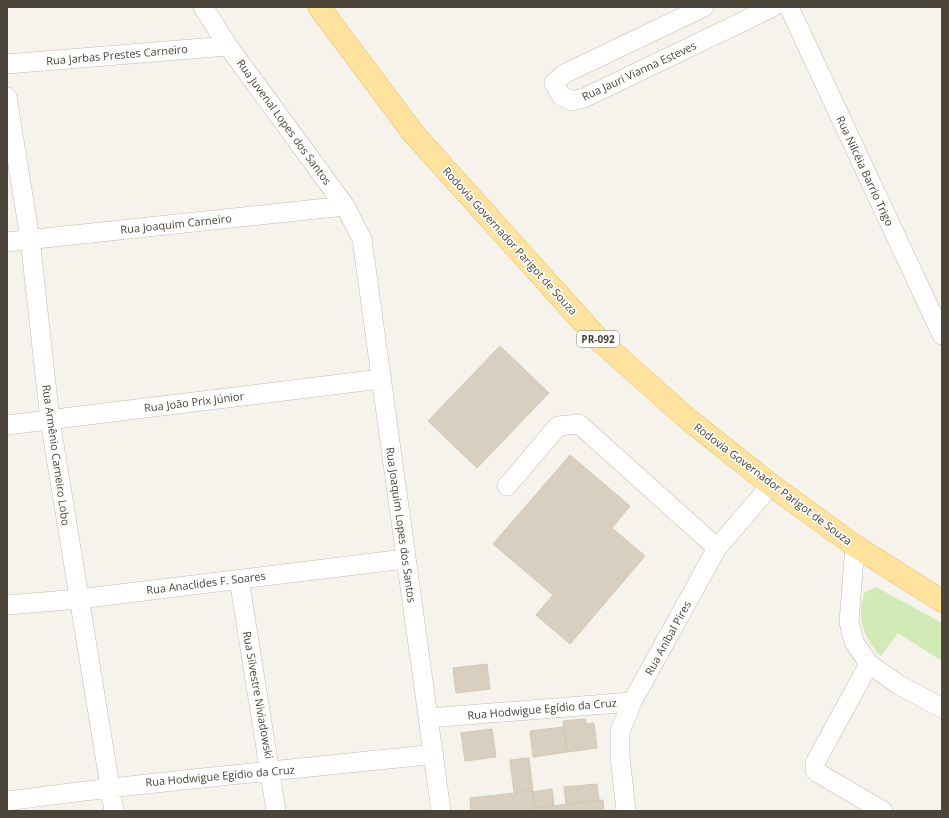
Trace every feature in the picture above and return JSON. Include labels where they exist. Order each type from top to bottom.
[{"type":"main road","name":"Rodovia Governador Parigot de Souza","points":[[319,7],[413,133],[600,341],[689,420],[771,485],[855,546],[942,601]]},
{"type":"street","name":"Rua Juvenal Lopes dos Santos","points":[[203,7],[228,46],[345,206],[362,239]]},
{"type":"street","name":"Rua Jauri Vianna Esteves","points":[[704,7],[564,74],[554,82],[561,96],[572,101],[584,98],[773,7]]},
{"type":"street","name":"Rua Nilcéia Barrio Trigo","points":[[789,7],[942,335]]},
{"type":"street","name":"Rua Jarbas Prestes Carneiro","points":[[7,64],[228,46]]},
{"type":"street","name":"Rua Armênio Carneiro Lobo","points":[[7,97],[30,239],[50,420],[114,811]]},
{"type":"street","name":"Rua Joaquim Carneiro","points":[[7,242],[345,206]]},
{"type":"street","name":"Rua Joaquim Lopes dos Santos","points":[[362,239],[441,811]]},
{"type":"street","name":"Rua João Prix Júnior","points":[[7,425],[381,379]]},
{"type":"street","points":[[507,486],[558,426],[579,424],[717,548]]},
{"type":"street","name":"Rua Aníbal Pires","points":[[626,811],[620,756],[620,731],[632,702],[717,548],[771,485]]},
{"type":"street","points":[[855,546],[849,622],[854,642],[868,664],[899,685],[942,708]]},
{"type":"street","name":"Rua Anaclides F. Soares","points":[[7,605],[79,599],[405,559]]},
{"type":"street","name":"Rua Silvestre Niviadowski","points":[[239,579],[271,772],[276,811]]},
{"type":"street","points":[[868,664],[815,763],[815,770],[883,811]]},
{"type":"street","name":"Rua Hodwigue Egídio da Cruz","points":[[428,718],[632,702]]},
{"type":"street","name":"Rua Hodwigue Egídio da Cruz","points":[[7,801],[111,786],[271,772],[434,754]]},
{"type":"green space","points":[[876,587],[942,623],[942,661],[898,633],[881,656],[866,635],[861,618],[862,601],[865,592]]},
{"type":"building","points":[[500,346],[549,393],[477,468],[428,421]]},
{"type":"building","points":[[570,455],[630,506],[612,528],[645,556],[570,644],[536,615],[553,595],[493,544]]},
{"type":"building","points":[[487,664],[490,689],[456,693],[453,668]]},
{"type":"building","points":[[585,719],[586,724],[594,723],[597,748],[567,752],[563,721]]},
{"type":"building","points":[[564,727],[567,752],[533,757],[530,731]]},
{"type":"building","points":[[492,729],[496,757],[465,761],[461,733]]},
{"type":"building","points":[[529,758],[533,791],[514,793],[510,760]]},
{"type":"building","points":[[597,784],[599,801],[566,804],[564,787]]},
{"type":"building","points":[[552,789],[554,805],[534,808],[533,792]]},
{"type":"building","points":[[533,791],[535,811],[471,811],[470,798]]},
{"type":"building","points":[[603,800],[604,811],[535,811],[534,808]]}]
